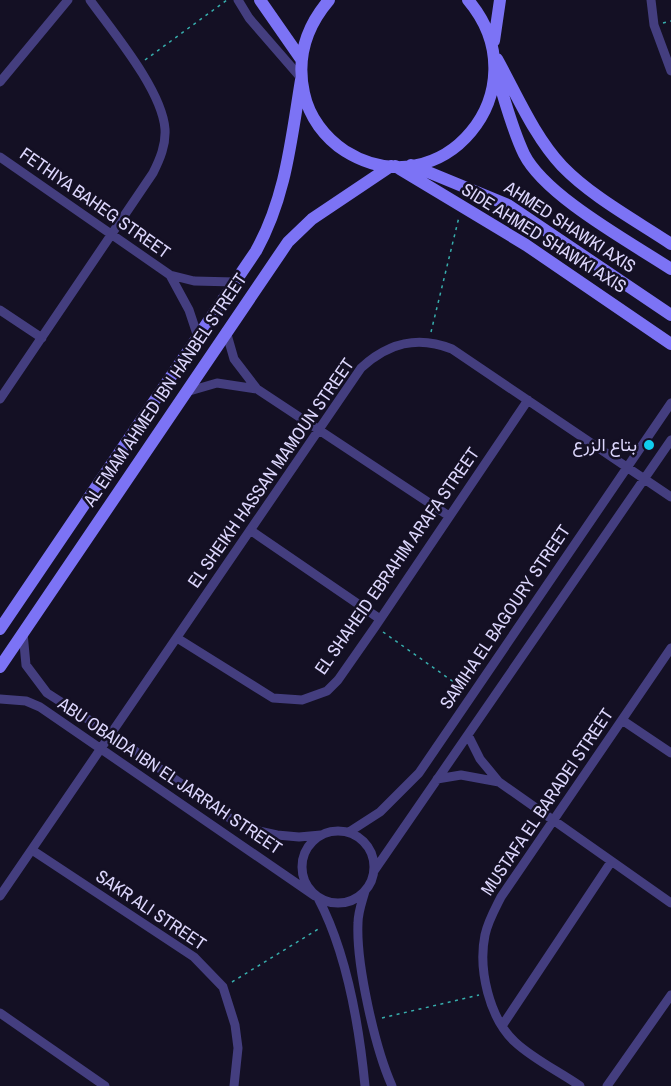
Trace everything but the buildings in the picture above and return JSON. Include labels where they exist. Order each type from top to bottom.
[{"type":"street","points":[[0,82],[68,0]]},
{"type":"street","points":[[0,399],[153,173],[164,144],[161,112],[137,66],[90,0]]},
{"type":"street","points":[[238,0],[262,34],[301,79]]},
{"type":"street","points":[[260,0],[301,59]]},
{"type":"street","points":[[329,0],[316,15],[306,36],[301,59],[301,79],[309,108],[324,133],[354,156],[393,166],[433,160],[453,149],[470,134],[483,115],[492,94],[496,72],[494,49],[500,0]]},
{"type":"street","points":[[468,0],[487,28],[494,49],[545,145],[562,167],[584,185],[671,244]]},
{"type":"street","points":[[651,0],[654,25],[671,71]]},
{"type":"street","name":"AHMED SHAWKI AXIS","points":[[496,72],[517,138],[534,170],[566,198],[671,269]]},
{"type":"street","name":"AL EMAM AHMED IBN HANBEL STREET","points":[[2,624],[235,282],[271,223],[278,202],[301,79]]},
{"type":"street","name":"FETHIYA BAHEG STREET","points":[[0,157],[170,275],[194,281],[235,282]]},
{"type":"street","name":"AHMED SHAWKI AXIS","points":[[411,165],[508,205],[671,315]]},
{"type":"street","name":"AL EMAM AHMED IBN HANBEL STREET","points":[[0,666],[226,331],[299,230],[393,166]]},
{"type":"street","name":"SIDE AHMED SHAWKI AXIS","points":[[393,166],[526,245],[671,344]]},
{"type":"street","name":"FETHIYA BAHEG STREET","points":[[170,275],[189,310],[198,337]]},
{"type":"street","points":[[0,310],[42,338]]},
{"type":"street","points":[[226,331],[234,360],[257,389],[450,516]]},
{"type":"street","name":"EL SHEIKH HASSAN MAMOUN STREET","points":[[0,896],[361,368],[375,355],[400,344],[428,342],[452,349],[671,497]]},
{"type":"street","points":[[161,391],[182,397],[217,384],[257,389]]},
{"type":"street","name":"EL SHAHEID EBRAHIM ARAFA STREET","points":[[177,638],[273,698],[294,701],[314,697],[327,691],[338,680],[378,623],[528,400]]},
{"type":"street","name":"SAMIHA EL BAGOURY STREET","points":[[349,832],[380,812],[408,787],[671,404]]},
{"type":"street","name":"SAMIHA EL BAGOURY STREET","points":[[374,871],[671,440]]},
{"type":"street","points":[[250,530],[378,623]]},
{"type":"street","name":"ABU OBAIDA IBN EL JARRAH STREET","points":[[23,631],[26,665],[38,684],[240,824],[277,835],[299,837],[321,835]]},
{"type":"street","name":"MUSTAFA EL BARADEI STREET","points":[[580,1086],[515,1043],[502,1026],[489,993],[482,952],[492,914],[671,648]]},
{"type":"street","name":"ABU OBAIDA IBN EL JARRAH STREET","points":[[0,699],[26,701],[40,708],[316,897],[330,922],[343,958],[365,1086]]},
{"type":"street","points":[[622,720],[671,753]]},
{"type":"street","points":[[468,735],[480,759],[499,782],[671,903]]},
{"type":"street","points":[[437,779],[461,775],[499,782]]},
{"type":"street","points":[[365,891],[355,899],[343,903],[330,903],[316,897],[306,885],[302,863],[310,844],[330,831],[349,832],[369,847],[374,871],[358,914],[358,940],[377,1045],[392,1086]]},
{"type":"street","name":"SAKR ALI STREET","points":[[32,850],[194,957],[223,987],[235,1025],[238,1048],[234,1086]]},
{"type":"street","points":[[502,1026],[611,862]]},
{"type":"street","points":[[608,1086],[671,995]]},
{"type":"street","points":[[0,1013],[105,1086]]},
{"type":"path","points":[[137,66],[227,0]]},
{"type":"path","points":[[428,342],[462,207]]},
{"type":"path","points":[[378,623],[472,694]]},
{"type":"path","points":[[223,987],[330,922]]},
{"type":"path","points":[[372,1020],[489,993]]},
{"type":"place","name":"بتاع الزرع","points":[[649,445]]}]
